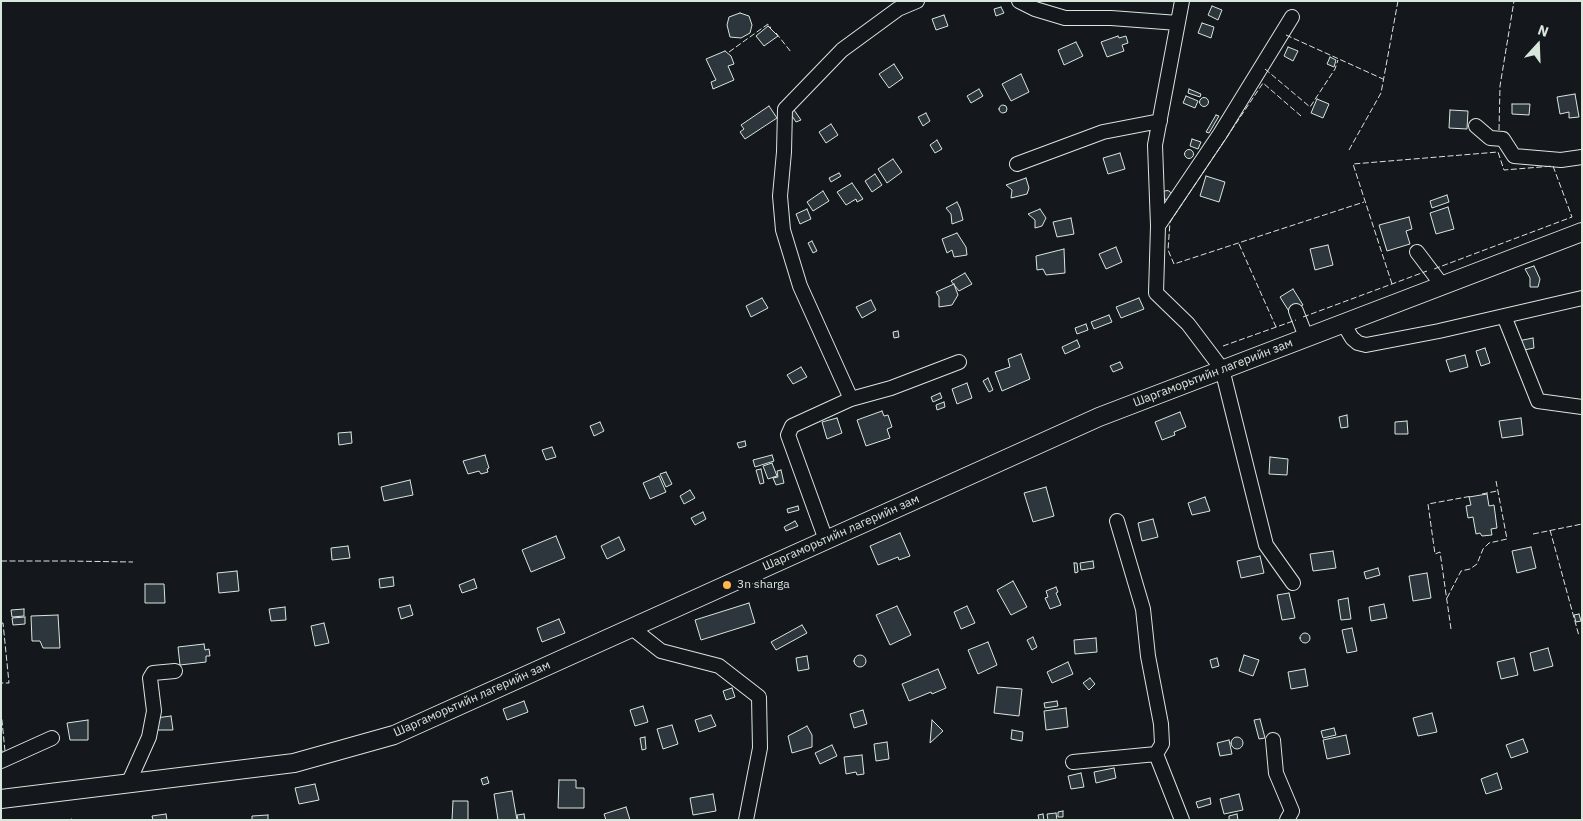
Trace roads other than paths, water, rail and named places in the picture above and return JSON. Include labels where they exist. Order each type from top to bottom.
[{"type":"street","points":[[851,399],[800,286],[783,230],[780,196],[785,109],[842,50],[898,9],[917,1]]},
{"type":"street","points":[[1019,1],[1035,9],[1065,18],[1111,18],[1178,23]]},
{"type":"street","points":[[1182,1],[1155,145],[1158,226],[1156,293],[1188,324],[1222,369],[1266,545],[1292,583]]},
{"type":"street","points":[[1158,226],[1220,134],[1292,17]]},
{"type":"street","points":[[1017,164],[1103,132],[1160,121]]},
{"type":"street","points":[[1476,126],[1490,138],[1503,139],[1514,156],[1561,160],[1582,157]]},
{"type":"street","name":"Шаргаморьтийн лагерийн зам","points":[[1,799],[294,763],[394,735],[1099,417],[1582,232]]},
{"type":"street","points":[[1417,252],[1442,286]]},
{"type":"street","points":[[1344,323],[1352,338],[1358,343],[1366,345],[1439,331],[1582,298]]},
{"type":"street","points":[[1296,311],[1306,337]]},
{"type":"street","points":[[1504,316],[1538,401],[1582,407]]},
{"type":"street","points":[[826,540],[788,435],[792,426],[851,399],[891,388],[958,362]]},
{"type":"street","points":[[1117,521],[1143,610],[1148,656],[1161,724],[1162,744],[1156,754]]},
{"type":"street","points":[[632,628],[661,651],[719,666],[759,697],[760,748],[746,820]]},
{"type":"street","points":[[128,784],[149,737],[154,711],[150,678],[153,673],[175,671]]},
{"type":"street","points":[[1,761],[52,738]]},
{"type":"street","points":[[1273,740],[1276,773],[1292,810],[1287,820]]},
{"type":"street","points":[[1073,762],[1156,754]]},
{"type":"street","points":[[1156,754],[1182,820]]},
{"type":"place","name":"3n sharga","points":[[727,585]]}]
